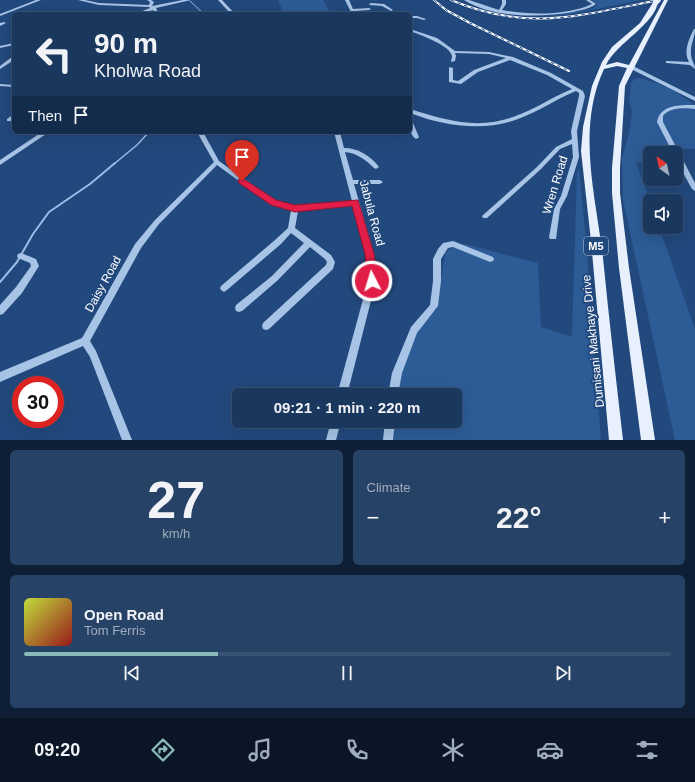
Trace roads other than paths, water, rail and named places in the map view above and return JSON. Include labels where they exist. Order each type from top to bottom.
[{"type":"main road","name":"M5","points":[[648,440],[624,268],[616,193],[616,168],[620,98],[624,81],[666,0]]},
{"type":"main road","name":"Dumisani Makhaye Drive","points":[[616,440],[596,241],[585,151],[585,137],[592,99],[602,68],[611,52],[620,42],[639,27],[657,1]]},
{"type":"main road","points":[[611,52],[620,61],[631,67]]},
{"type":"main road","points":[[602,68],[617,64],[631,67]]},
{"type":"street","points":[[0,15],[39,0]]},
{"type":"street","points":[[80,0],[99,4],[152,7]]},
{"type":"street","points":[[149,0],[152,2],[152,7],[156,12]]},
{"type":"street","points":[[141,12],[152,7],[186,0]]},
{"type":"street","points":[[220,0],[231,12]]},
{"type":"street","points":[[347,0],[353,12],[369,9]]},
{"type":"street","points":[[466,0],[500,11],[520,15],[544,15],[574,10],[594,4],[588,0]]},
{"type":"street","points":[[500,11],[504,4],[504,0]]},
{"type":"street","points":[[367,12],[372,2],[391,10]]},
{"type":"street","points":[[412,17],[424,19]]},
{"type":"street","points":[[695,30],[688,50],[688,58],[695,68]]},
{"type":"street","points":[[412,31],[435,39],[458,53],[489,53],[511,58],[549,74],[579,90]]},
{"type":"street","points":[[0,47],[12,44]]},
{"type":"street","points":[[451,50],[454,56],[453,61]]},
{"type":"street","points":[[451,68],[451,81],[459,83],[476,71],[511,58]]},
{"type":"street","points":[[0,68],[12,59]]},
{"type":"street","points":[[668,62],[691,64]]},
{"type":"street","points":[[631,67],[695,99]]},
{"type":"street","points":[[0,85],[12,86]]},
{"type":"street","points":[[412,112],[432,119],[461,124],[497,123],[524,114],[579,90]]},
{"type":"street","name":"Wren Road","points":[[553,237],[557,209],[564,196],[576,157],[574,131],[582,96],[579,90]]},
{"type":"street","points":[[672,146],[660,122],[661,116],[665,111],[672,108],[695,107]]},
{"type":"street","points":[[412,128],[416,137]]},
{"type":"street","points":[[0,163],[43,134]]},
{"type":"street","points":[[201,134],[217,162],[274,203],[295,209],[355,203]]},
{"type":"street","name":"Jabula Road","points":[[338,134],[370,254],[372,281],[344,388]]},
{"type":"street","points":[[485,216],[540,168],[558,148],[575,140]]},
{"type":"street","points":[[342,150],[353,151],[366,158],[376,167]]},
{"type":"street","points":[[366,158],[373,155]]},
{"type":"street","name":"Daisy Road","points":[[85,341],[138,246],[156,222],[217,162]]},
{"type":"street","points":[[683,166],[695,189]]},
{"type":"street","points":[[350,182],[380,182]]},
{"type":"street","points":[[224,288],[291,229],[295,209]]},
{"type":"street","points":[[266,326],[330,267],[331,262],[328,257],[291,229]]},
{"type":"street","points":[[239,308],[275,278],[309,243]]},
{"type":"street","points":[[394,388],[397,373],[414,330],[434,306],[437,281],[437,259],[441,251],[446,245],[453,244],[490,259]]},
{"type":"street","points":[[0,311],[19,290],[34,266],[35,263],[33,261],[21,256]]},
{"type":"street","points":[[0,377],[85,341],[93,354],[127,440]]},
{"type":"street","points":[[331,440],[334,428]]},
{"type":"street","points":[[388,440],[389,428]]},
{"type":"waterway","points":[[190,1],[202,12]]},
{"type":"waterway","points":[[114,164],[137,145],[147,134]]},
{"type":"waterway","points":[[0,282],[17,262],[33,234],[49,212],[90,184],[115,163]]},
{"type":"railway","points":[[434,0],[446,10],[470,23],[569,71]]},
{"type":"railway","points":[[451,0],[479,10],[506,16],[531,18],[555,18],[579,15],[659,0]]}]
